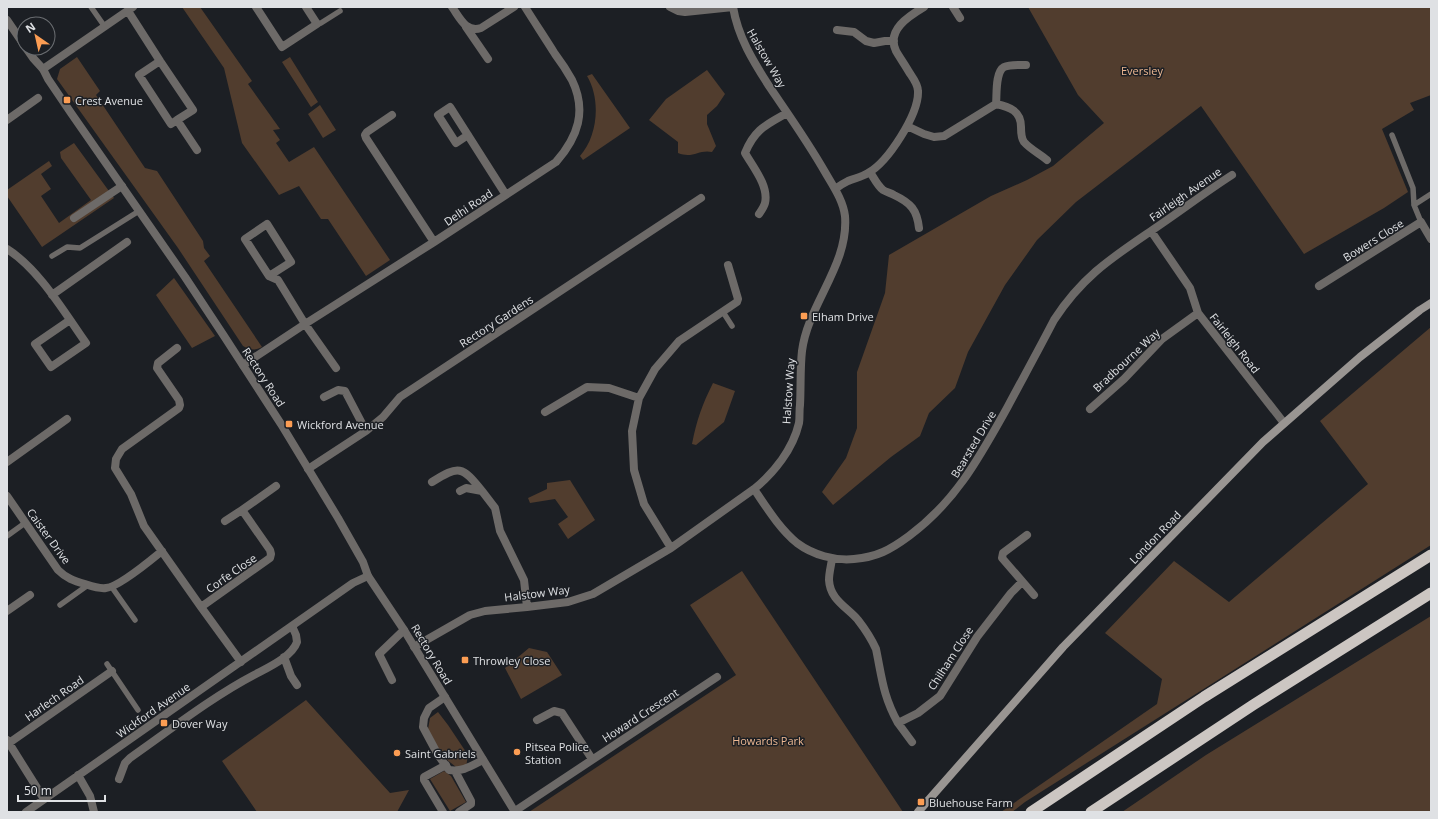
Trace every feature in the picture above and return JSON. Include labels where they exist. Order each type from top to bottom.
[{"type":"highway","points":[[1031,812],[1204,697],[1431,555]]},
{"type":"highway","points":[[1091,812],[1252,704],[1431,593]]},
{"type":"main road","name":"London Road","points":[[918,812],[1063,647],[1263,442],[1360,357],[1431,303]]},
{"type":"street","points":[[256,7],[282,47],[317,24],[306,7]]},
{"type":"street","points":[[452,7],[488,60]]},
{"type":"street","points":[[465,26],[472,30],[481,28],[514,7]]},
{"type":"street","name":"Delhi Road","points":[[243,365],[556,162],[572,142],[577,128],[579,103],[572,79],[525,7]]},
{"type":"street","points":[[670,7],[678,11],[685,12],[733,7]]},
{"type":"street","name":"Halstow Way","points":[[414,647],[470,615],[492,610],[568,602],[593,594],[671,548],[754,489],[766,480],[778,467],[787,451],[799,423],[802,350],[807,330],[840,251],[845,216],[842,203],[819,161],[743,42],[735,19],[733,7]]},
{"type":"street","points":[[835,189],[870,172],[895,147],[907,126],[918,98],[918,90],[896,50],[894,41],[896,32],[901,24],[908,17],[924,7]]},
{"type":"street","points":[[953,7],[960,18]]},
{"type":"street","points":[[43,69],[130,9],[160,61],[192,110],[171,124],[139,75],[160,61]]},
{"type":"street","points":[[7,20],[16,33]]},
{"type":"street","points":[[837,30],[854,32],[866,41],[874,43],[894,41]]},
{"type":"street","name":"Rectory Road","points":[[32,56],[43,69],[59,96],[185,277],[243,365],[308,469],[356,550],[367,570],[368,576],[404,630],[515,811]]},
{"type":"street","points":[[996,104],[998,73],[1002,68],[1008,66],[1026,64]]},
{"type":"street","points":[[7,120],[38,98]]},
{"type":"street","points":[[907,126],[934,137],[944,136],[996,104],[1013,109],[1021,122],[1023,142],[1046,160]]},
{"type":"street","points":[[759,214],[765,204],[765,194],[761,180],[745,153],[751,140],[761,129],[787,113]]},
{"type":"street","points":[[392,115],[367,132],[365,135],[434,242]]},
{"type":"street","points":[[178,120],[197,150]]},
{"type":"street","points":[[468,135],[506,195]]},
{"type":"street","points":[[870,172],[884,191],[903,200],[916,211],[919,228]]},
{"type":"street","name":"Fairleigh Avenue","points":[[1151,231],[1196,198],[1232,175]]},
{"type":"street","points":[[74,218],[122,186]]},
{"type":"street","name":"Rectory Gardens","points":[[308,469],[366,431],[383,417],[400,397],[701,198]]},
{"type":"street","name":"Bowers Close","points":[[1319,286],[1421,222],[1431,239]]},
{"type":"street","points":[[269,276],[291,262],[266,224],[244,239],[269,276],[278,280],[305,324],[336,368]]},
{"type":"street","name":"Fairleigh Road","points":[[1151,231],[1190,288],[1198,313],[1284,423]]},
{"type":"street","name":"Bearsted Drive","points":[[754,489],[786,532],[798,544],[811,551],[842,560],[866,558],[880,554],[894,547],[940,510],[974,467],[1054,320],[1078,287],[1094,271],[1124,248],[1151,231]]},
{"type":"street","points":[[52,295],[127,242]]},
{"type":"street","points":[[7,249],[24,261],[36,274],[52,295],[70,320],[86,343],[51,367],[35,344],[70,320]]},
{"type":"street","points":[[671,548],[644,504],[634,470],[632,431],[639,398],[655,368],[679,341],[737,302],[738,299],[728,265]]},
{"type":"street","name":"Bradbourne Way","points":[[1090,409],[1124,379],[1162,339],[1198,313]]},
{"type":"street","points":[[177,348],[158,363],[157,368],[179,400],[180,405],[122,449],[116,459],[115,464],[118,474],[131,494],[144,526],[240,662]]},
{"type":"street","points":[[546,412],[587,387],[608,388],[639,398]]},
{"type":"street","points":[[324,398],[338,390],[345,391],[366,431]]},
{"type":"street","points":[[7,462],[67,419]]},
{"type":"street","points":[[432,482],[448,472],[458,470],[468,474],[495,508],[500,531],[524,580],[527,607]]},
{"type":"street","points":[[225,521],[276,486]]},
{"type":"street","points":[[460,491],[466,488],[482,491]]},
{"type":"street","name":"Caister Drive","points":[[7,496],[58,570],[67,578],[101,588],[111,586]]},
{"type":"street","name":"Corfe Close","points":[[201,608],[270,558],[270,550],[242,510]]},
{"type":"street","points":[[1027,534],[1003,553],[1002,558],[1034,595]]},
{"type":"street","points":[[111,586],[162,551]]},
{"type":"street","points":[[832,558],[829,581],[834,596],[839,604],[857,619],[873,643],[876,649],[885,695],[898,723],[912,742]]},
{"type":"street","name":"Wickford Avenue","points":[[26,812],[353,583],[368,576]]},
{"type":"street","name":"Chilham Close","points":[[898,723],[918,713],[940,696],[977,637],[1011,593],[1022,582]]},
{"type":"street","points":[[7,611],[30,595]]},
{"type":"street","points":[[119,779],[125,763],[130,758],[230,688],[284,657],[296,646],[296,635],[292,626]]},
{"type":"street","points":[[392,680],[379,654],[404,630]]},
{"type":"street","points":[[284,657],[291,676],[297,685]]},
{"type":"street","name":"Harlech Road","points":[[8,741],[112,672]]},
{"type":"street","name":"Howard Crescent","points":[[515,811],[717,677]]},
{"type":"street","points":[[445,697],[429,708],[424,718],[423,727],[438,755],[449,770],[455,771],[465,769],[483,760]]},
{"type":"street","points":[[537,720],[554,711],[562,713],[592,760]]},
{"type":"street","points":[[8,741],[44,799]]},
{"type":"street","points":[[443,812],[424,780],[424,777],[446,765]]},
{"type":"street","points":[[455,771],[471,801],[471,804],[459,812]]},
{"type":"street","points":[[78,776],[90,796],[94,812]]},
{"type":"lane","points":[[91,7],[105,27]]},
{"type":"lane","points":[[317,24],[340,11]]},
{"type":"lane","points":[[1392,135],[1412,188],[1414,205],[1421,222]]},
{"type":"lane","points":[[1414,205],[1431,194]]},
{"type":"lane","points":[[52,256],[67,247],[80,248],[139,211]]},
{"type":"lane","points":[[723,312],[732,326]]},
{"type":"lane","points":[[7,536],[25,523]]},
{"type":"lane","points":[[60,605],[88,585]]},
{"type":"lane","points":[[111,586],[135,620]]},
{"type":"lane","points":[[107,664],[138,710]]},
{"type":"green space","points":[[182,7],[200,7],[252,81],[248,84],[280,129],[273,130],[280,140],[276,143],[289,162],[314,147],[390,260],[366,276],[328,219],[321,219],[299,186],[279,195],[242,143],[224,68]]},
{"type":"green space","name":"Eversley","points":[[1028,7],[1431,7],[1431,95],[1410,103],[1414,110],[1382,129],[1408,192],[1384,208],[1304,254],[1201,106],[1076,202],[1037,240],[1005,285],[968,352],[955,388],[929,413],[920,436],[891,457],[833,505],[822,492],[846,458],[857,428],[857,372],[885,293],[889,255],[991,196],[1027,180],[1053,166],[1104,123],[1078,95]]},
{"type":"green space","points":[[77,57],[100,91],[96,95],[145,168],[157,171],[203,241],[204,248],[210,256],[204,261],[262,347],[252,350],[243,346],[178,248],[57,79],[60,69]]},
{"type":"green space","points":[[290,57],[318,102],[311,107],[282,62]]},
{"type":"green space","points":[[707,70],[725,94],[717,106],[707,115],[707,124],[716,146],[712,152],[707,151],[692,155],[683,155],[678,153],[678,142],[649,120],[666,99]]},
{"type":"green space","points":[[592,74],[630,128],[583,160],[580,156],[591,138],[596,117],[594,95],[587,76]]},
{"type":"green space","points":[[320,105],[336,130],[323,138],[308,114]]},
{"type":"green space","points":[[74,143],[114,198],[42,247],[7,196],[7,190],[49,161],[52,166],[41,174],[51,189],[41,196],[59,223],[91,200],[61,158],[60,152]]},
{"type":"green space","points":[[174,278],[215,336],[192,348],[156,295]]},
{"type":"green space","points":[[1431,327],[1431,545],[1025,802],[1012,812],[1001,812],[1157,704],[1162,679],[1105,633],[1174,561],[1229,602],[1368,484],[1320,421]]},
{"type":"green space","points":[[713,383],[735,391],[724,422],[696,445],[692,444],[700,412]]},
{"type":"green space","points":[[570,480],[595,520],[568,539],[558,524],[568,517],[555,499],[530,503],[528,498],[547,489],[547,483]]},
{"type":"green space","name":"Howards Park","points":[[742,571],[903,812],[529,812],[736,675],[690,605]]},
{"type":"green space","points":[[1431,616],[1431,812],[1122,812],[1206,755]]},
{"type":"green space","points":[[529,648],[547,652],[562,675],[521,699],[505,668]]},
{"type":"green space","points":[[306,700],[390,793],[409,790],[397,812],[257,812],[222,761]]},
{"type":"green space","points":[[438,712],[468,755],[466,767],[456,767],[446,759],[428,729],[430,718]]},
{"type":"green space","points":[[444,771],[451,776],[466,802],[450,811],[430,779]]},
{"type":"place","name":"Crest Avenue","points":[[67,100]]},
{"type":"place","name":"Elham Drive","points":[[804,316]]},
{"type":"place","name":"Wickford Avenue","points":[[289,424]]},
{"type":"place","name":"Throwley Close","points":[[465,660]]},
{"type":"place","name":"Dover Way","points":[[164,723]]},
{"type":"place","name":"Pitsea Police Station","points":[[517,752]]},
{"type":"place","name":"Saint Gabriels","points":[[397,753]]},
{"type":"place","name":"Bluehouse Farm","points":[[921,802]]}]
